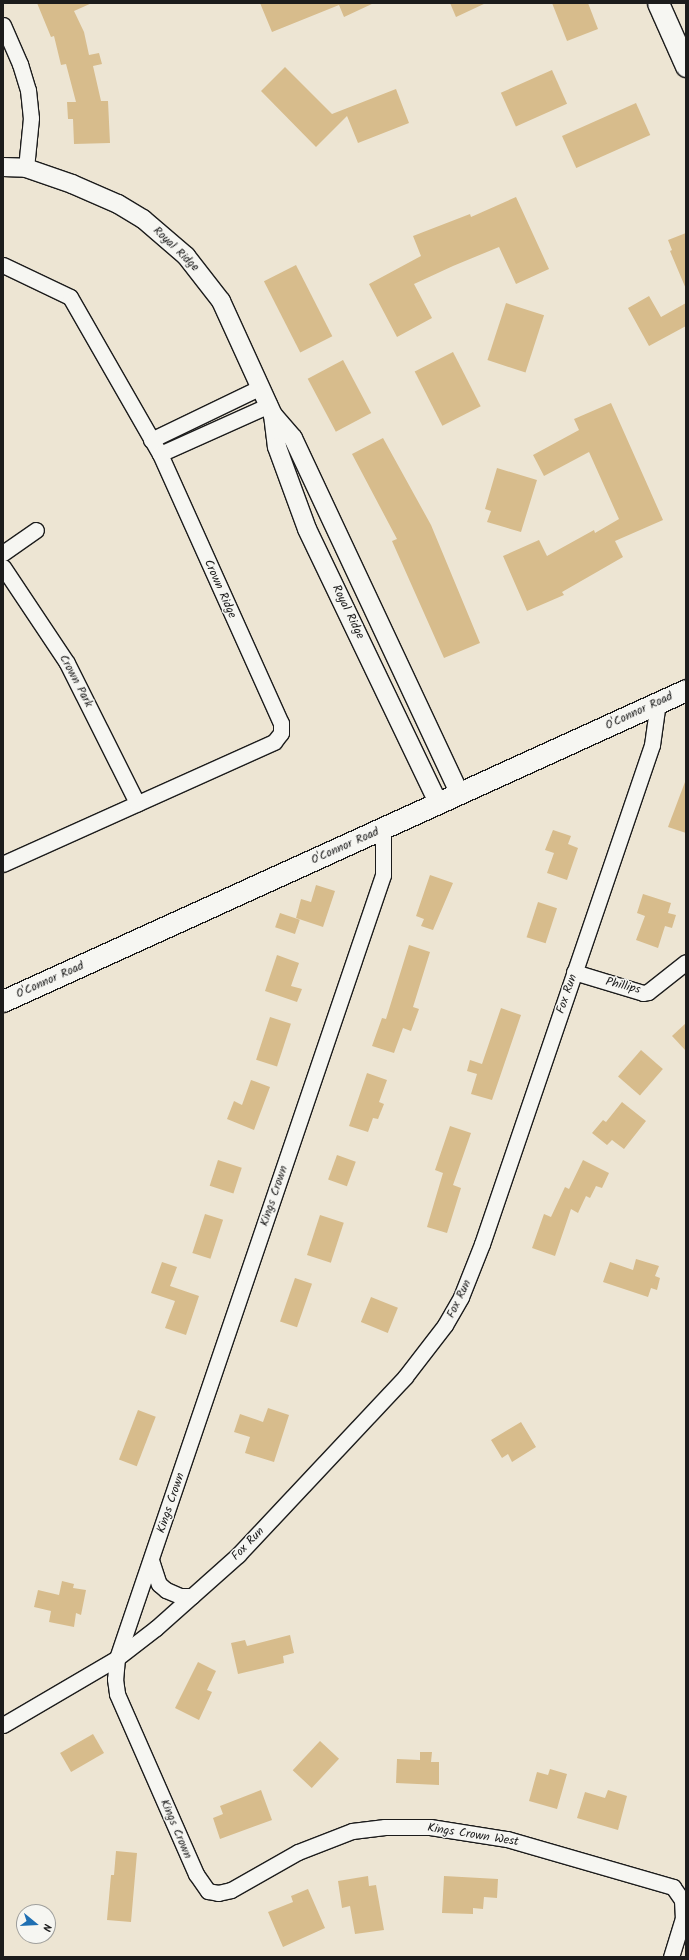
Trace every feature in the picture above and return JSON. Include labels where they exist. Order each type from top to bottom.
[{"type":"main road","points":[[658,3],[686,66]]},
{"type":"main road","name":"O'Connor Road","points":[[3,1001],[439,804],[686,690]]},
{"type":"street","points":[[3,25],[20,64],[28,90],[31,118],[26,168]]},
{"type":"street","name":"Royal Ridge","points":[[3,167],[26,168],[79,186],[118,204],[165,236],[205,277],[221,301],[271,410],[277,447],[307,529],[439,804]]},
{"type":"street","name":"Crown Ridge","points":[[3,265],[70,297],[160,454],[281,723],[281,733],[274,742],[137,803]]},
{"type":"street","points":[[151,440],[261,387]]},
{"type":"street","points":[[160,454],[271,410]]},
{"type":"street","name":"Royal Ridge","points":[[271,410],[293,438],[460,794]]},
{"type":"street","points":[[3,553],[36,530]]},
{"type":"street","name":"Crown Park","points":[[3,567],[68,663],[137,803]]},
{"type":"street","name":"Fox Run","points":[[3,1725],[117,1658],[192,1596],[238,1555],[405,1377],[446,1325],[461,1296],[478,1257],[652,745],[658,702]]},
{"type":"street","points":[[3,864],[137,803]]},
{"type":"street","name":"Kings Crown","points":[[208,1891],[196,1874],[117,1694],[115,1679],[117,1658],[383,875],[383,829]]},
{"type":"street","name":"Phillips","points":[[574,972],[643,993],[648,992],[686,962]]},
{"type":"street","points":[[151,1560],[158,1584],[180,1596],[192,1596]]},
{"type":"street","name":"Kings Crown West","points":[[208,1891],[218,1893],[231,1890],[298,1852],[352,1831],[385,1827],[430,1827],[507,1839],[673,1887],[682,1900],[683,1918],[671,1957]]},
{"type":"building","points":[[37,3],[92,3],[74,11],[84,32],[89,55],[99,53],[102,64],[93,66],[101,101],[108,101],[110,143],[74,144],[73,119],[68,119],[67,102],[76,102],[66,64],[61,65],[54,36],[51,37]]},
{"type":"building","points":[[260,3],[374,3],[344,17],[339,5],[272,32]]},
{"type":"building","points":[[450,3],[486,3],[456,17]]},
{"type":"building","points":[[552,3],[588,3],[598,29],[567,41]]},
{"type":"building","points":[[285,67],[332,114],[396,89],[409,123],[358,143],[347,116],[316,147],[261,91]]},
{"type":"building","points":[[552,70],[567,104],[516,127],[501,93]]},
{"type":"building","points":[[636,103],[650,135],[576,168],[562,136]]},
{"type":"building","points":[[516,197],[549,269],[516,284],[499,247],[453,266],[414,284],[432,318],[397,337],[369,284],[421,256],[413,236],[470,214],[471,217]]},
{"type":"building","points":[[686,233],[686,289],[670,251],[672,250],[668,240]]},
{"type":"building","points":[[296,265],[332,336],[300,353],[264,281]]},
{"type":"building","points":[[649,296],[661,317],[686,303],[686,326],[649,346],[628,308]]},
{"type":"building","points":[[506,303],[544,315],[526,372],[487,360]]},
{"type":"building","points":[[453,352],[481,406],[442,426],[415,372]]},
{"type":"building","points":[[343,360],[371,413],[336,432],[308,379]]},
{"type":"building","points":[[611,403],[663,520],[615,541],[623,557],[562,592],[564,595],[527,611],[503,556],[539,540],[547,556],[594,530],[595,533],[619,519],[589,452],[544,476],[533,455],[579,430],[574,419]]},
{"type":"building","points":[[383,438],[431,525],[480,643],[444,658],[392,541],[397,539],[352,454]]},
{"type":"building","points":[[497,468],[537,480],[521,532],[487,522],[491,511],[485,509]]},
{"type":"building","points":[[686,782],[686,833],[668,827]]},
{"type":"building","points":[[553,830],[571,836],[568,844],[578,848],[567,880],[547,873],[554,853],[545,850]]},
{"type":"building","points":[[430,875],[453,883],[433,930],[421,926],[424,919],[416,916]]},
{"type":"building","points":[[316,885],[335,891],[323,927],[296,918],[301,899],[311,902]]},
{"type":"building","points":[[643,894],[671,903],[668,913],[676,915],[672,928],[665,926],[658,948],[636,940],[645,916],[637,913]]},
{"type":"building","points":[[538,902],[557,908],[546,943],[527,937]]},
{"type":"building","points":[[280,913],[300,920],[295,934],[275,927]]},
{"type":"building","points":[[409,945],[430,952],[413,1007],[419,1009],[411,1031],[403,1028],[394,1053],[372,1046],[382,1018],[386,1019]]},
{"type":"building","points":[[277,955],[299,963],[291,986],[302,989],[297,1002],[265,991]]},
{"type":"building","points":[[501,1008],[521,1015],[492,1100],[471,1094],[477,1074],[467,1071],[470,1060],[482,1064]]},
{"type":"building","points":[[270,1017],[291,1024],[277,1067],[256,1060]]},
{"type":"building","points":[[686,1023],[686,1051],[672,1036]]},
{"type":"building","points":[[641,1050],[663,1069],[640,1095],[618,1076]]},
{"type":"building","points":[[367,1073],[387,1080],[379,1102],[384,1104],[378,1119],[373,1118],[368,1132],[349,1126]]},
{"type":"building","points":[[251,1080],[270,1087],[254,1130],[227,1119],[234,1101],[242,1105]]},
{"type":"building","points":[[622,1102],[646,1121],[624,1149],[612,1140],[607,1145],[592,1133],[603,1120],[606,1122]]},
{"type":"building","points":[[450,1126],[471,1133],[453,1185],[461,1188],[447,1233],[427,1227],[443,1173],[435,1170]]},
{"type":"building","points":[[337,1155],[356,1162],[347,1186],[328,1179]]},
{"type":"building","points":[[218,1160],[242,1168],[233,1193],[210,1186]]},
{"type":"building","points":[[583,1160],[609,1173],[602,1188],[596,1186],[590,1198],[586,1196],[578,1213],[571,1209],[555,1256],[532,1248],[544,1214],[551,1217],[565,1187],[569,1189]]},
{"type":"building","points":[[205,1214],[223,1220],[210,1259],[192,1253]]},
{"type":"building","points":[[320,1215],[344,1223],[331,1263],[307,1255]]},
{"type":"building","points":[[636,1259],[659,1266],[655,1276],[660,1278],[657,1290],[651,1288],[648,1297],[603,1282],[610,1262],[633,1270]]},
{"type":"building","points":[[162,1262],[177,1267],[170,1286],[199,1296],[186,1335],[165,1328],[175,1301],[151,1293]]},
{"type":"building","points":[[295,1278],[312,1284],[297,1327],[280,1321]]},
{"type":"building","points":[[371,1297],[398,1308],[388,1333],[361,1322]]},
{"type":"building","points":[[268,1408],[289,1415],[274,1462],[245,1453],[250,1437],[234,1432],[240,1414],[263,1422]]},
{"type":"building","points":[[138,1410],[156,1417],[137,1466],[119,1459]]},
{"type":"building","points":[[521,1422],[536,1447],[512,1462],[508,1454],[502,1458],[491,1440]]},
{"type":"building","points":[[62,1581],[74,1584],[73,1588],[86,1590],[81,1615],[76,1613],[74,1627],[49,1622],[51,1611],[34,1607],[38,1590],[59,1595]]},
{"type":"building","points":[[290,1635],[294,1653],[283,1656],[284,1663],[238,1674],[231,1643],[245,1640],[247,1646]]},
{"type":"building","points":[[198,1662],[216,1671],[207,1690],[212,1692],[199,1720],[175,1708]]},
{"type":"building","points":[[93,1734],[104,1753],[71,1772],[60,1753]]},
{"type":"building","points":[[320,1741],[339,1759],[312,1788],[293,1770]]},
{"type":"building","points":[[420,1752],[432,1752],[431,1762],[439,1762],[439,1785],[396,1783],[397,1759],[420,1760]]},
{"type":"building","points":[[550,1769],[567,1774],[557,1809],[529,1801],[537,1772],[548,1775]]},
{"type":"building","points":[[261,1790],[272,1820],[220,1839],[213,1818],[223,1814],[220,1806]]},
{"type":"building","points":[[608,1790],[627,1796],[618,1830],[577,1818],[585,1792],[605,1798]]},
{"type":"building","points":[[116,1851],[137,1853],[131,1922],[107,1920],[111,1875],[114,1875]]},
{"type":"building","points":[[368,1876],[369,1886],[376,1885],[384,1930],[355,1934],[350,1906],[342,1908],[338,1881]]},
{"type":"building","points":[[444,1876],[498,1879],[497,1898],[484,1897],[483,1909],[473,1908],[473,1914],[442,1913]]},
{"type":"building","points":[[308,1889],[325,1928],[283,1947],[268,1912],[293,1902],[291,1896]]}]
